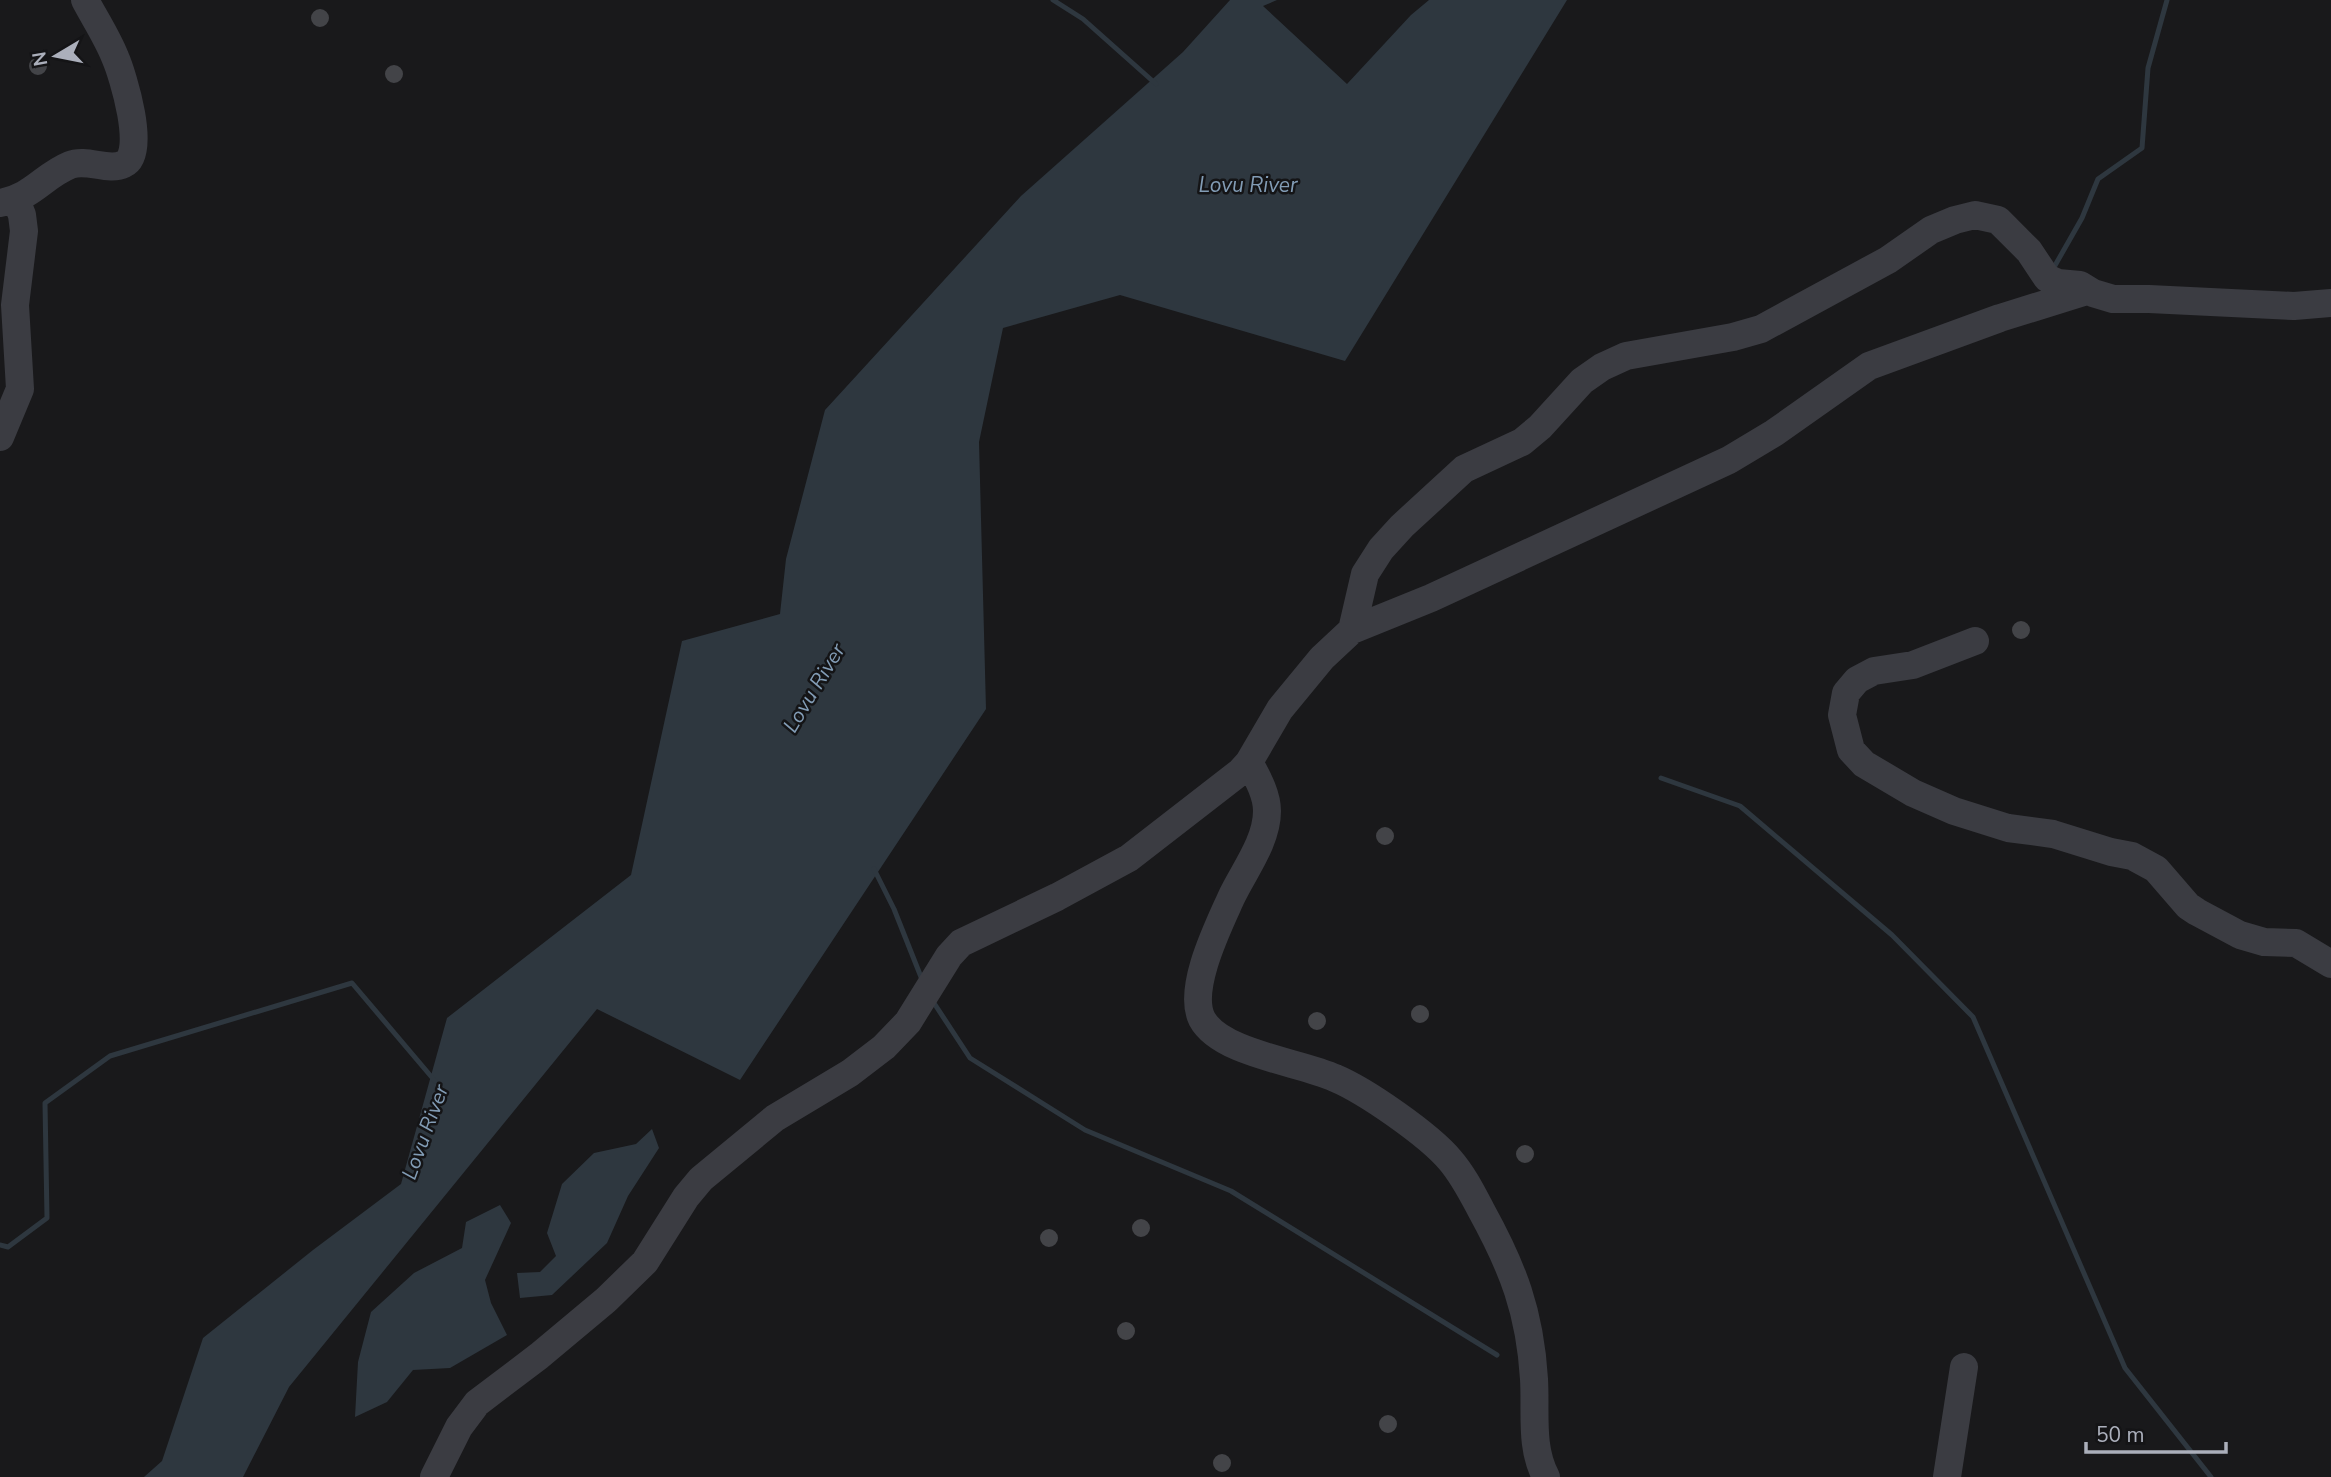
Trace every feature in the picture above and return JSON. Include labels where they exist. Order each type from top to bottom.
[{"type":"street","points":[[0,437],[20,389],[15,305],[24,231],[22,215],[8,201],[72,164],[88,162],[120,166],[126,163],[134,149],[134,134],[117,59],[85,0]]},
{"type":"street","points":[[1352,630],[1365,575],[1381,549],[1402,526],[1464,470],[1522,442],[1540,427],[1581,381],[1626,356],[1733,337],[1761,329],[1888,260],[1931,230],[1955,220],[1975,215],[1998,220],[2029,251],[2047,278],[2058,283],[2080,285],[2113,299],[2294,306],[2331,303]]},
{"type":"street","points":[[434,1477],[459,1427],[477,1403],[606,1300],[645,1262],[686,1197],[728,1156],[775,1118],[850,1073],[884,1047],[908,1022],[949,956],[961,943],[1057,897],[1129,858],[1240,772],[1249,762],[1280,709],[1322,658],[1352,630],[1432,598],[1729,460],[1773,433],[1869,366],[2000,318],[2088,290]]},
{"type":"street","points":[[1975,641],[1913,665],[1874,670],[1857,680],[1846,693],[1842,715],[1851,750],[1864,764],[1913,793],[1954,811],[2008,828],[2053,834],[2132,856],[2156,869],[2188,906],[2197,912],[2245,936],[2267,943],[2296,943],[2331,964]]},
{"type":"street","points":[[1249,762],[1264,794],[1267,811],[1264,829],[1246,871],[1231,897],[1201,976],[1197,992],[1202,1019],[1213,1032],[1256,1054],[1332,1076],[1351,1085],[1433,1143],[1451,1161],[1468,1186],[1499,1244],[1523,1301],[1531,1342],[1536,1454],[1546,1477]]},
{"type":"street","points":[[1947,1477],[1964,1367]]},
{"type":"water","name":"Lovu River","points":[[1230,0],[1277,0],[1263,6],[1347,84],[1411,15],[1429,0],[1567,0],[1345,361],[1120,295],[1003,328],[979,442],[986,709],[740,1080],[597,1009],[289,1387],[243,1477],[144,1477],[162,1461],[203,1338],[401,1184],[447,1018],[631,875],[682,641],[780,614],[786,559],[825,410],[1021,196],[1183,52]]},
{"type":"water","points":[[652,1129],[659,1148],[628,1196],[607,1243],[552,1295],[520,1298],[517,1273],[540,1272],[556,1256],[547,1233],[562,1184],[594,1153],[636,1144]]},
{"type":"water","points":[[500,1205],[511,1223],[485,1280],[491,1303],[507,1335],[450,1368],[413,1370],[387,1402],[355,1417],[358,1362],[371,1312],[414,1273],[462,1248],[466,1222]]},
{"type":"building","points":[[316,9],[324,9],[329,18],[327,25],[316,27],[311,22],[311,14]]},
{"type":"building","points":[[34,57],[42,57],[47,66],[45,73],[34,75],[29,70],[29,62]]},
{"type":"building","points":[[390,65],[398,65],[403,74],[401,81],[390,83],[385,78],[385,70]]},
{"type":"building","points":[[2017,621],[2025,621],[2030,630],[2028,637],[2017,639],[2012,634],[2012,626]]},
{"type":"building","points":[[1381,827],[1389,827],[1394,836],[1392,843],[1381,845],[1376,840],[1376,832]]},
{"type":"building","points":[[1416,1005],[1424,1005],[1429,1014],[1427,1021],[1416,1023],[1411,1018],[1411,1010]]},
{"type":"building","points":[[1313,1012],[1321,1012],[1326,1021],[1324,1028],[1313,1030],[1308,1025],[1308,1017]]},
{"type":"building","points":[[1521,1145],[1529,1145],[1534,1154],[1532,1161],[1521,1163],[1516,1158],[1516,1150]]},
{"type":"building","points":[[1137,1219],[1145,1219],[1150,1228],[1148,1235],[1137,1237],[1132,1232],[1132,1224]]},
{"type":"building","points":[[1045,1229],[1053,1229],[1058,1238],[1056,1245],[1045,1247],[1040,1242],[1040,1234]]},
{"type":"building","points":[[1122,1322],[1130,1322],[1135,1331],[1133,1338],[1122,1340],[1117,1335],[1117,1327]]},
{"type":"building","points":[[1384,1415],[1392,1415],[1397,1424],[1395,1431],[1384,1433],[1379,1428],[1379,1420]]},
{"type":"building","points":[[1218,1454],[1226,1454],[1231,1463],[1229,1470],[1218,1472],[1213,1467],[1213,1459]]},
{"type":"waterway","points":[[1053,0],[1083,19],[1156,84]]},
{"type":"waterway","points":[[2053,269],[2082,218],[2098,179],[2142,148],[2148,68],[2167,0]]},
{"type":"waterway","points":[[1661,778],[1740,806],[1892,935],[1973,1017],[2125,1368],[2211,1477]]},
{"type":"waterway","points":[[874,869],[894,909],[923,982]]},
{"type":"waterway","points":[[0,1245],[8,1247],[47,1218],[45,1103],[110,1056],[352,983],[435,1081]]},
{"type":"waterway","points":[[932,1000],[970,1058],[1085,1130],[1231,1191],[1497,1355]]}]
